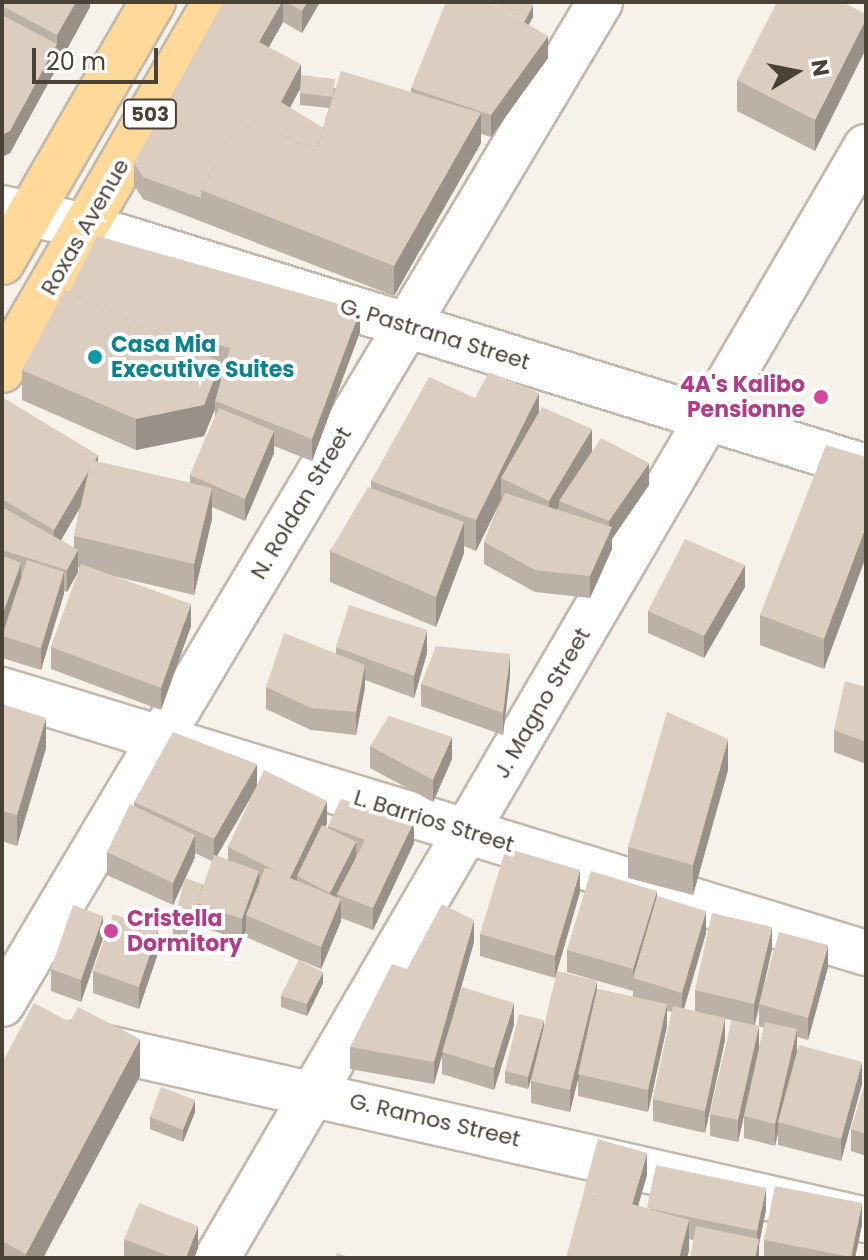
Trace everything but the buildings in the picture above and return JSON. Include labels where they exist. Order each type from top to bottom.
[{"type":"main road","name":"503","points":[[2,262],[16,211],[153,2]]},
{"type":"main road","name":"Roxas Avenue","points":[[2,370],[215,2]]},
{"type":"street","name":"N. Roldan Street","points":[[2,1004],[600,2]]},
{"type":"street","name":"J. Magno Street","points":[[217,1258],[866,147]]},
{"type":"street","name":"G. Pastrana Street","points":[[16,211],[85,226],[866,467]]},
{"type":"street","name":"L. Barrios Street","points":[[2,690],[160,741],[866,953]]},
{"type":"street","name":"G. Ramos Street","points":[[2,1025],[314,1092],[866,1220]]},
{"type":"place","name":"Casa Mia Executive Suites","points":[[95,357]]},
{"type":"place","name":"4A's Kalibo Pensionne","points":[[821,397]]},
{"type":"place","name":"Cristella Dormitory","points":[[111,931]]}]
